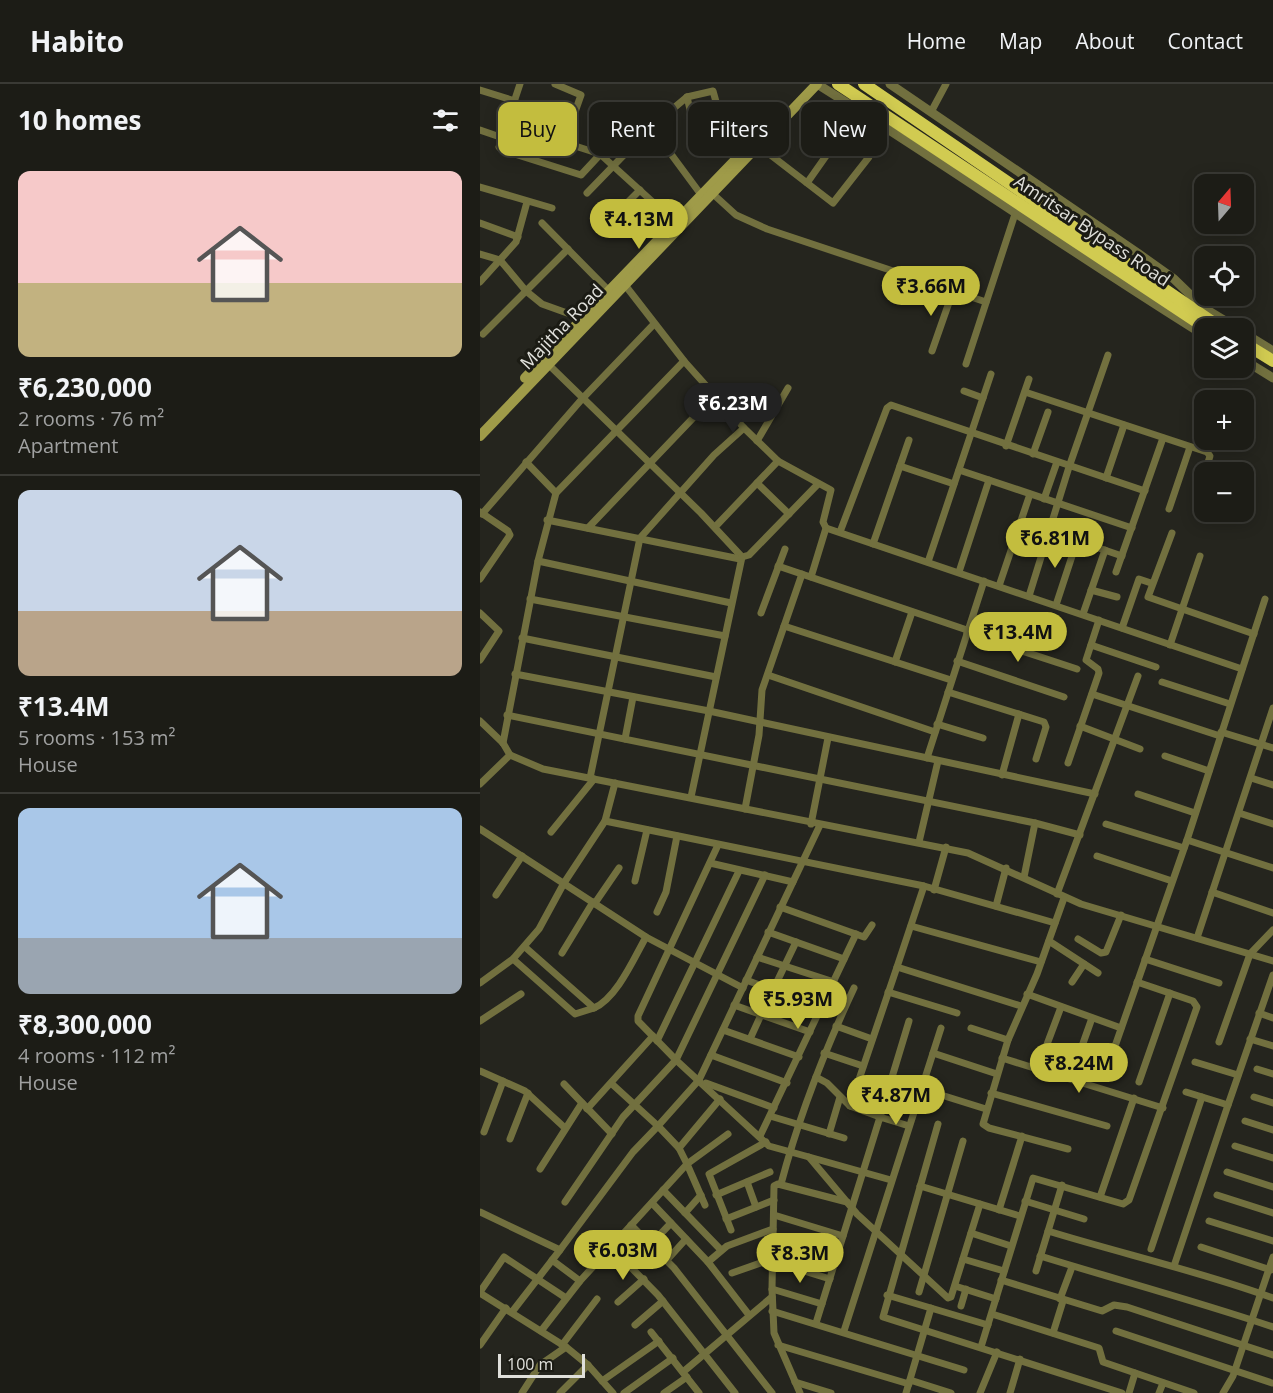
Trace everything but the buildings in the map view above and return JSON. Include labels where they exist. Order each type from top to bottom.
[{"type":"highway","name":"Amritsar Bypass Road","points":[[864,84],[1208,318]]},
{"type":"highway","name":"Amritsar Bypass Road","points":[[840,85],[1194,320]]},
{"type":"highway","points":[[1101,270],[1117,270]]},
{"type":"highway","points":[[1254,350],[1273,362]]},
{"type":"highway","points":[[1254,359],[1273,371]]},
{"type":"main road","name":"Majitha Road","points":[[480,436],[549,365],[611,293],[706,197],[806,84]]},
{"type":"main road","name":"Majitha Road","points":[[789,114],[817,84]]},
{"type":"main road","name":"Majitha Road","points":[[739,161],[746,156]]},
{"type":"main road","name":"Majitha Road","points":[[480,427],[581,318],[611,293],[625,285],[677,224]]},
{"type":"street","points":[[480,90],[515,101],[520,84]]},
{"type":"street","points":[[555,84],[580,95],[577,104]]},
{"type":"street","points":[[817,84],[1194,329]]},
{"type":"street","points":[[890,84],[905,88],[931,112],[1148,260],[1174,279],[1191,304],[1218,318]]},
{"type":"street","points":[[931,112],[946,84]]},
{"type":"street","points":[[676,105],[687,96],[713,90],[717,102]]},
{"type":"street","points":[[687,96],[688,102]]},
{"type":"street","points":[[480,130],[498,136]]},
{"type":"street","points":[[519,156],[575,175],[583,174],[598,156]]},
{"type":"street","points":[[602,156],[677,224]]},
{"type":"street","points":[[587,193],[624,156]]},
{"type":"street","points":[[674,156],[706,197],[736,214],[767,228],[986,302]]},
{"type":"street","points":[[733,156],[739,161]]},
{"type":"street","points":[[772,156],[834,202],[869,157]]},
{"type":"street","points":[[807,183],[826,156]]},
{"type":"street","points":[[480,187],[552,208]]},
{"type":"street","points":[[614,216],[640,190]]},
{"type":"street","points":[[482,278],[518,237],[527,202]]},
{"type":"street","points":[[966,364],[1015,214]]},
{"type":"street","points":[[480,223],[518,237]]},
{"type":"street","points":[[542,223],[611,293]]},
{"type":"street","points":[[481,334],[568,249]]},
{"type":"street","points":[[480,254],[500,260],[526,291],[542,304],[581,318]]},
{"type":"street","points":[[625,285],[684,361],[744,428],[778,461],[831,492],[823,522],[826,528],[811,577]]},
{"type":"street","points":[[932,351],[953,291]]},
{"type":"street","points":[[480,579],[510,535],[508,531],[481,513],[582,399],[654,324]]},
{"type":"street","points":[[1254,339],[1273,351]]},
{"type":"street","points":[[1029,596],[1069,467],[1108,355]]},
{"type":"street","points":[[502,743],[538,561],[556,493],[684,361]]},
{"type":"street","points":[[549,365],[715,527],[741,558]]},
{"type":"street","points":[[1254,366],[1273,378]]},
{"type":"street","points":[[928,562],[992,374]]},
{"type":"street","points":[[1006,446],[1029,379]]},
{"type":"street","points":[[757,441],[788,388]]},
{"type":"street","points":[[963,391],[983,398]]},
{"type":"street","points":[[1025,392],[1209,454],[1207,462]]},
{"type":"street","points":[[588,528],[648,462],[715,395]]},
{"type":"street","points":[[840,532],[889,406],[1145,491]]},
{"type":"street","points":[[1033,454],[1048,412]]},
{"type":"street","points":[[1106,478],[1124,425]]},
{"type":"street","points":[[551,832],[592,778],[640,538],[682,494],[714,455],[744,428]]},
{"type":"street","points":[[1116,572],[1163,438]]},
{"type":"street","points":[[873,544],[909,440]]},
{"type":"street","points":[[1169,509],[1190,447]]},
{"type":"street","points":[[715,527],[778,461]]},
{"type":"street","points":[[526,462],[556,493]]},
{"type":"street","points":[[1044,499],[1057,462]]},
{"type":"street","points":[[900,466],[954,484]]},
{"type":"street","points":[[958,470],[1132,528]]},
{"type":"street","points":[[959,572],[989,480]]},
{"type":"street","points":[[757,483],[789,514]]},
{"type":"street","points":[[547,520],[741,558],[749,555],[818,484]]},
{"type":"street","points":[[999,586],[1030,494]]},
{"type":"street","points":[[826,528],[1242,669]]},
{"type":"street","points":[[1049,531],[1122,556]]},
{"type":"street","points":[[1172,533],[1151,582],[1148,597],[1254,634]]},
{"type":"street","points":[[1056,606],[1077,541]]},
{"type":"street","points":[[761,613],[785,549]]},
{"type":"street","points":[[1083,614],[1105,550]]},
{"type":"street","points":[[1170,645],[1200,556]]},
{"type":"street","points":[[691,797],[741,558]]},
{"type":"street","points":[[538,561],[731,603]]},
{"type":"street","points":[[778,566],[1077,669]]},
{"type":"street","points":[[745,809],[761,724],[761,695],[802,574]]},
{"type":"street","points":[[1122,628],[1139,579],[1151,582]]},
{"type":"street","points":[[927,758],[984,581]]},
{"type":"street","points":[[1091,590],[1117,597]]},
{"type":"street","points":[[530,599],[725,636]]},
{"type":"street","points":[[1106,1072],[1187,840],[1265,599]]},
{"type":"street","points":[[895,662],[912,612]]},
{"type":"street","points":[[480,613],[499,629],[480,660]]},
{"type":"street","points":[[1068,763],[1099,671],[1086,660],[1099,620]]},
{"type":"street","points":[[784,626],[951,680]]},
{"type":"street","points":[[522,638],[617,655],[716,677]]},
{"type":"street","points":[[1091,645],[1156,667]]},
{"type":"street","points":[[957,661],[1064,697]]},
{"type":"street","points":[[515,674],[709,711],[1095,794]]},
{"type":"street","points":[[768,675],[935,732]]},
{"type":"street","points":[[1068,1149],[985,1126],[983,1120],[1008,1040],[1049,941],[1060,896],[1080,835],[1138,676]]},
{"type":"street","points":[[1162,682],[1230,704]]},
{"type":"street","points":[[948,692],[1046,724],[1036,759]]},
{"type":"street","points":[[1092,694],[1273,748]]},
{"type":"street","points":[[625,739],[633,697]]},
{"type":"street","points":[[1197,938],[1273,708]]},
{"type":"street","points":[[1002,775],[1019,714]]},
{"type":"street","points":[[507,715],[929,799],[1080,835]]},
{"type":"street","points":[[480,721],[502,743],[510,755],[543,769],[691,797],[810,824],[946,848],[1006,868],[1060,896],[1273,962]]},
{"type":"street","points":[[937,724],[983,738]]},
{"type":"street","points":[[1080,726],[1140,748]]},
{"type":"street","points":[[810,824],[828,738]]},
{"type":"street","points":[[480,784],[510,755]]},
{"type":"street","points":[[1165,756],[1209,771]]},
{"type":"street","points":[[919,842],[938,760]]},
{"type":"street","points":[[1251,778],[1273,785]]},
{"type":"street","points":[[480,983],[513,959],[525,947],[554,905],[564,883],[605,821],[615,783]]},
{"type":"street","points":[[1138,794],[1195,813]]},
{"type":"street","points":[[1239,813],[1273,824]]},
{"type":"street","points":[[605,821],[924,886],[1055,923]]},
{"type":"street","points":[[1024,877],[1035,823]]},
{"type":"street","points":[[1106,824],[1184,848]]},
{"type":"street","points":[[480,1345],[538,1278],[633,1152],[700,1080],[820,825]]},
{"type":"street","points":[[480,829],[646,937],[742,988]]},
{"type":"street","points":[[635,881],[647,830]]},
{"type":"street","points":[[657,912],[666,892],[677,836]]},
{"type":"street","points":[[1187,840],[1273,868]]},
{"type":"street","points":[[718,844],[637,1018],[676,1060],[772,1148],[891,1180]]},
{"type":"street","points":[[934,890],[946,848]]},
{"type":"street","points":[[496,895],[522,856]]},
{"type":"street","points":[[1097,856],[1172,881]]},
{"type":"street","points":[[710,864],[793,882]]},
{"type":"street","points":[[562,953],[619,868]]},
{"type":"street","points":[[996,906],[1006,868]]},
{"type":"street","points":[[540,1169],[566,1128],[585,1106],[612,1084],[655,1039],[739,871]]},
{"type":"street","points":[[565,1202],[635,1104],[676,1060],[765,875]]},
{"type":"street","points":[[850,1106],[924,886]]},
{"type":"street","points":[[1212,892],[1273,913]]},
{"type":"street","points":[[780,908],[866,937],[872,926]]},
{"type":"street","points":[[1078,939],[1101,953],[1106,952],[1121,915]]},
{"type":"street","points":[[911,926],[1041,962]]},
{"type":"street","points":[[1219,1042],[1250,954],[1273,930]]},
{"type":"street","points":[[768,932],[844,959]]},
{"type":"street","points":[[730,1230],[709,1174],[763,1139],[770,1116],[856,934]]},
{"type":"street","points":[[513,959],[575,1014],[594,1008],[604,1000],[622,979],[646,937]]},
{"type":"street","points":[[1049,941],[1098,973]]},
{"type":"street","points":[[773,990],[796,942]]},
{"type":"street","points":[[525,947],[594,1008]]},
{"type":"street","points":[[757,957],[834,982]]},
{"type":"street","points":[[1145,959],[1219,983]]},
{"type":"street","points":[[1072,982],[1084,964]]},
{"type":"street","points":[[897,967],[1021,1006]]},
{"type":"street","points":[[1174,1266],[1259,1013],[1270,990],[1273,975]]},
{"type":"street","points":[[746,980],[822,1008]]},
{"type":"street","points":[[981,1347],[1030,1181],[1035,1177],[1123,1204],[1128,1202],[1197,1007],[1193,1001],[1137,982]]},
{"type":"street","points":[[782,1184],[790,1152],[824,1053],[854,988]]},
{"type":"street","points":[[888,992],[957,1013]]},
{"type":"street","points":[[1139,1082],[1170,993]]},
{"type":"street","points":[[480,1021],[521,994]]},
{"type":"street","points":[[1027,994],[1121,1028]]},
{"type":"street","points":[[734,1005],[810,1032]]},
{"type":"street","points":[[1043,1055],[1061,1007]]},
{"type":"street","points":[[1259,1013],[1273,1018]]},
{"type":"street","points":[[750,1039],[761,1015]]},
{"type":"street","points":[[1076,1063],[1092,1018]]},
{"type":"street","points":[[816,1323],[843,1236],[850,1205],[864,1173],[909,1021]]},
{"type":"street","points":[[836,1026],[872,1039]]},
{"type":"street","points":[[844,1331],[941,1028]]},
{"type":"street","points":[[971,1028],[1008,1040]]},
{"type":"street","points":[[723,1030],[799,1057]]},
{"type":"street","points":[[1250,1039],[1273,1046]]},
{"type":"street","points":[[824,1053],[863,1066]]},
{"type":"street","points":[[933,1053],[997,1074]]},
{"type":"street","points":[[711,1055],[787,1083]]},
{"type":"street","points":[[1002,1058],[1163,1108]]},
{"type":"street","points":[[1196,1062],[1238,1075]]},
{"type":"street","points":[[1257,1069],[1273,1074]]},
{"type":"street","points":[[480,1071],[528,1093],[566,1128]]},
{"type":"street","points":[[816,1077],[827,1083],[850,1106],[909,1126]]},
{"type":"street","points":[[700,1080],[774,1108]]},
{"type":"street","points":[[484,1132],[503,1081]]},
{"type":"street","points":[[564,1084],[612,1134]]},
{"type":"street","points":[[612,1084],[679,1148],[705,1205]]},
{"type":"street","points":[[1186,1092],[1228,1105]]},
{"type":"street","points":[[510,1139],[528,1093]]},
{"type":"street","points":[[991,1093],[1107,1126]]},
{"type":"street","points":[[938,1094],[986,1109]]},
{"type":"street","points":[[829,1134],[840,1097]]},
{"type":"street","points":[[1151,1249],[1202,1097]]},
{"type":"street","points":[[1254,1097],[1273,1103]]},
{"type":"street","points":[[1100,1197],[1134,1098]]},
{"type":"street","points":[[679,1148],[720,1099]]},
{"type":"street","points":[[770,1116],[844,1138]]},
{"type":"street","points":[[1245,1121],[1273,1130]]},
{"type":"street","points":[[938,1124],[887,1295],[883,1317],[1020,1359],[1102,1389],[1122,1393]]},
{"type":"street","points":[[541,1331],[580,1281],[687,1164],[728,1134]]},
{"type":"street","points":[[999,1210],[1022,1136]]},
{"type":"street","points":[[919,1292],[963,1141]]},
{"type":"street","points":[[1234,1146],[1273,1158]]},
{"type":"street","points":[[809,1157],[850,1205],[900,1256],[948,1298],[951,1297],[955,1286],[980,1204]]},
{"type":"street","points":[[716,1195],[770,1172]]},
{"type":"street","points":[[1227,1172],[1273,1186]]},
{"type":"street","points":[[747,1182],[756,1207]]},
{"type":"street","points":[[800,1393],[778,1345],[772,1311],[775,1185],[782,1184],[850,1205]]},
{"type":"street","points":[[1036,1271],[1062,1185]]},
{"type":"street","points":[[920,1186],[1020,1216]]},
{"type":"street","points":[[663,1190],[721,1250]]},
{"type":"street","points":[[685,1213],[701,1195]]},
{"type":"street","points":[[1217,1196],[1273,1213]]},
{"type":"street","points":[[726,1219],[774,1200]]},
{"type":"street","points":[[1025,1201],[1084,1219]]},
{"type":"street","points":[[652,1203],[708,1262],[749,1315]]},
{"type":"street","points":[[480,1212],[560,1250]]},
{"type":"street","points":[[774,1215],[843,1236]]},
{"type":"street","points":[[1209,1221],[1273,1241]]},
{"type":"street","points":[[651,1244],[671,1223]]},
{"type":"street","points":[[631,1225],[667,1260],[728,1334],[772,1393]]},
{"type":"street","points":[[708,1262],[721,1250],[773,1229]]},
{"type":"street","points":[[1048,1232],[1174,1266],[1273,1298]]},
{"type":"street","points":[[971,1233],[1011,1246]]},
{"type":"street","points":[[667,1260],[686,1239]]},
{"type":"street","points":[[772,1239],[836,1257]]},
{"type":"street","points":[[611,1247],[663,1301],[735,1393]]},
{"type":"street","points":[[1201,1247],[1271,1270]]},
{"type":"street","points":[[1040,1256],[1072,1267],[1134,1282],[1273,1327]]},
{"type":"street","points":[[566,1298],[504,1257],[480,1292],[564,1346],[588,1365],[613,1393]]},
{"type":"street","points":[[1223,1393],[1235,1370],[1260,1293],[1271,1270],[1273,1257]]},
{"type":"street","points":[[963,1259],[1004,1271]]},
{"type":"street","points":[[552,1260],[580,1281]]},
{"type":"street","points":[[732,1273],[772,1260],[830,1279]]},
{"type":"street","points":[[1053,1333],[1072,1267]]},
{"type":"street","points":[[618,1302],[644,1279]]},
{"type":"street","points":[[1001,1280],[1102,1311],[1114,1305],[1127,1307],[1273,1355]]},
{"type":"street","points":[[955,1286],[996,1299]]},
{"type":"street","points":[[961,1306],[966,1289]]},
{"type":"street","points":[[772,1293],[822,1304]]},
{"type":"street","points":[[664,1393],[772,1293]]},
{"type":"street","points":[[887,1295],[988,1325]]},
{"type":"street","points":[[522,1393],[540,1365],[564,1346],[597,1299]]},
{"type":"street","points":[[635,1325],[663,1301]]},
{"type":"street","points":[[906,1393],[931,1308]]},
{"type":"street","points":[[772,1311],[844,1331],[964,1370]]},
{"type":"street","points":[[992,1314],[1099,1348],[1103,1362],[1192,1393]]},
{"type":"street","points":[[1116,1331],[1272,1383]]},
{"type":"street","points":[[651,1332],[699,1393]]},
{"type":"street","points":[[602,1381],[659,1341]]},
{"type":"street","points":[[778,1345],[951,1393]]},
{"type":"street","points":[[980,1393],[988,1369],[997,1352]]},
{"type":"street","points":[[624,1393],[673,1358]]},
{"type":"street","points":[[1010,1393],[1020,1359]]},
{"type":"street","points":[[562,1393],[588,1365]]},
{"type":"street","points":[[1128,1393],[1135,1374]]},
{"type":"street","points":[[795,1382],[831,1393]]},
{"type":"street","points":[[1159,1393],[1163,1383]]}]
